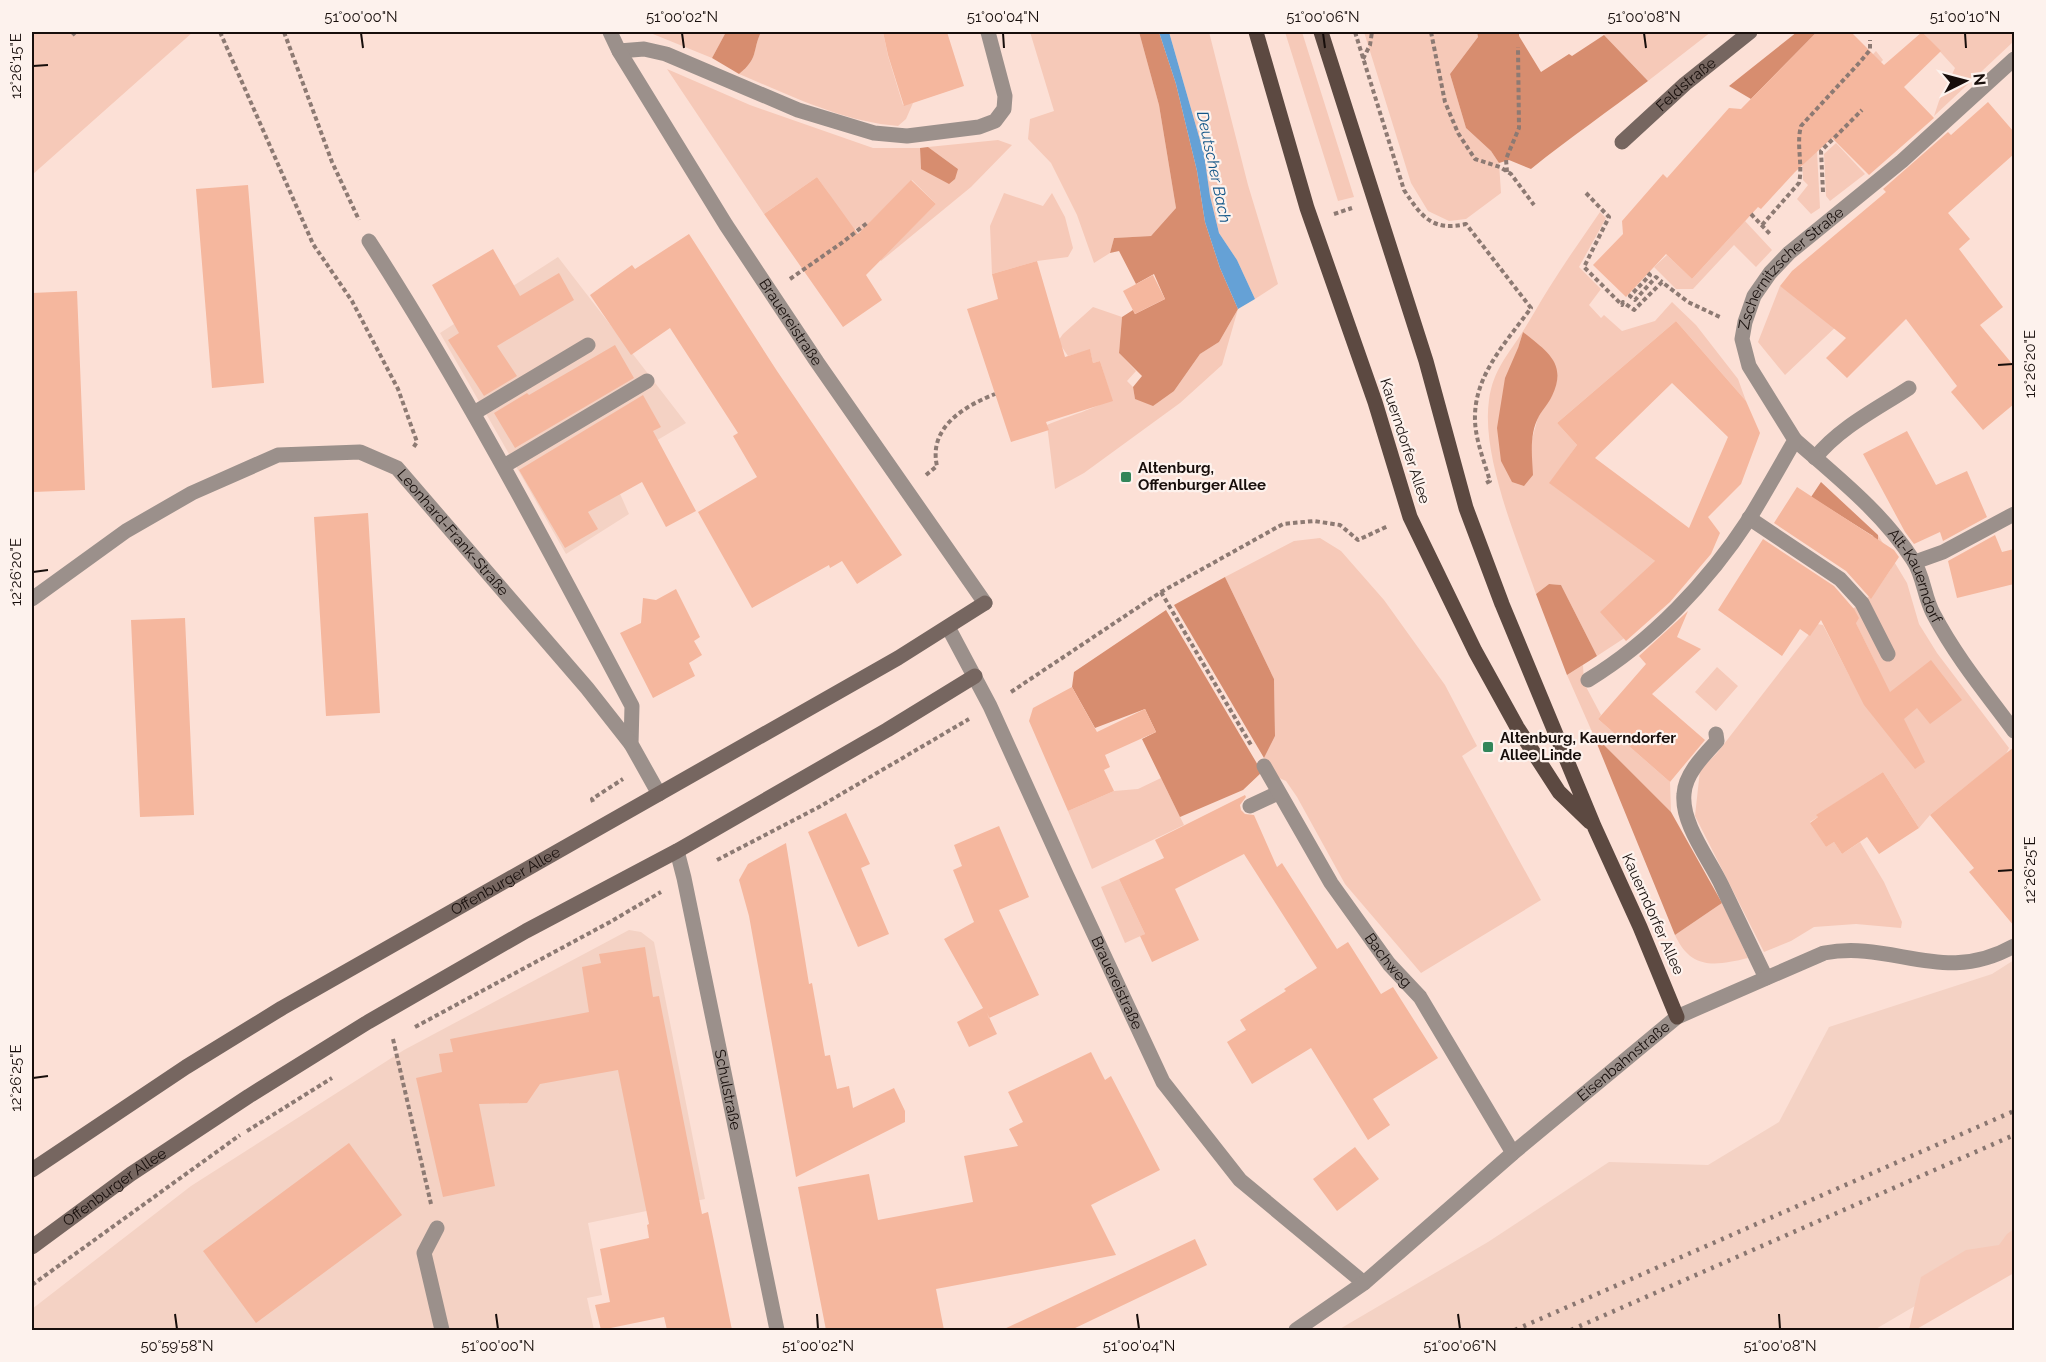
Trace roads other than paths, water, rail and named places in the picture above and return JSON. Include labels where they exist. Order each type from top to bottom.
[{"type":"main road","name":"Kauerndorfer Allee","points":[[1256,32],[1307,208],[1375,402],[1410,517],[1475,651],[1517,727],[1559,792],[1594,826]]},
{"type":"main road","name":"Kauerndorfer Allee","points":[[1321,32],[1426,361],[1461,494],[1502,604],[1594,826],[1640,927],[1677,1017]]},
{"type":"street","name":"Brauereistraße","points":[[610,32],[619,51],[726,225],[817,362],[985,603]]},
{"type":"street","points":[[619,51],[644,49],[666,54],[798,110],[874,133],[907,136],[979,127],[995,121],[1004,109],[1005,96],[988,32]]},
{"type":"street","name":"Feldstraße","points":[[1622,142],[1684,84],[1750,32]]},
{"type":"street","name":"Zschernitzscher Straße","points":[[1795,440],[1749,366],[1742,339],[1754,296],[1770,273],[1789,253],[1902,161],[2014,59]]},
{"type":"street","points":[[369,241],[418,317],[504,466],[632,706],[631,744]]},
{"type":"street","points":[[474,413],[588,345]]},
{"type":"street","points":[[504,466],[647,381]]},
{"type":"street","points":[[1815,458],[1825,446],[1857,422],[1909,388]]},
{"type":"street","points":[[1588,680],[1626,655],[1688,597],[1721,558],[1749,518],[1795,440]]},
{"type":"street","name":"Alt-Kauerndorf","points":[[1795,440],[1864,500],[1887,524],[1915,562],[1932,612],[1949,644],[2014,731]]},
{"type":"street","name":"Leonhard-Frank-Straße","points":[[32,599],[126,531],[192,493],[278,455],[360,452],[398,468],[587,688],[631,744],[659,794]]},
{"type":"street","points":[[1915,562],[1943,552],[2014,514]]},
{"type":"street","points":[[1749,518],[1840,579],[1862,603],[1888,654]]},
{"type":"street","name":"Offenburger Allee","points":[[32,1170],[186,1067],[282,1008],[888,664],[985,603]]},
{"type":"street","name":"Brauereistraße","points":[[948,627],[990,706],[1066,876],[1163,1082],[1240,1180],[1364,1283]]},
{"type":"street","name":"Offenburger Allee","points":[[32,1246],[130,1174],[358,1028],[526,931],[676,851],[877,736],[975,676]]},
{"type":"street","points":[[1716,734],[1717,741],[1703,756],[1686,781],[1683,796],[1686,812],[1692,831],[1721,884],[1766,978]]},
{"type":"street","name":"Bachweg","points":[[1264,766],[1331,884],[1389,964],[1420,997],[1513,1153]]},
{"type":"street","points":[[1250,806],[1278,793]]},
{"type":"street","name":"Schulstraße","points":[[676,851],[684,878],[777,1330]]},
{"type":"street","name":"Eisenbahnstraße","points":[[1296,1330],[1364,1283],[1513,1153],[1677,1017],[1824,953],[1844,949],[1873,951],[1923,962],[1956,964],[1979,961],[2001,954],[2014,946]]},
{"type":"street","points":[[437,1228],[424,1253],[442,1330]]},
{"type":"water","points":[[1159,32],[1169,32],[1204,154],[1210,196],[1219,233],[1237,260],[1255,299],[1238,309],[1220,268],[1205,222],[1197,171],[1176,84]]},
{"type":"railway","points":[[1515,1330],[2014,1111]]},
{"type":"railway","points":[[1571,1330],[2014,1135]]},
{"type":"place","name":"Altenburg, Offenburger Allee","points":[[1126,477]]},
{"type":"place","name":"Altenburg, Kauerndorfer Allee Linde","points":[[1488,747]]},
{"type":"water label","name":"Deutscher Bach","points":[[1214,167]]}]
